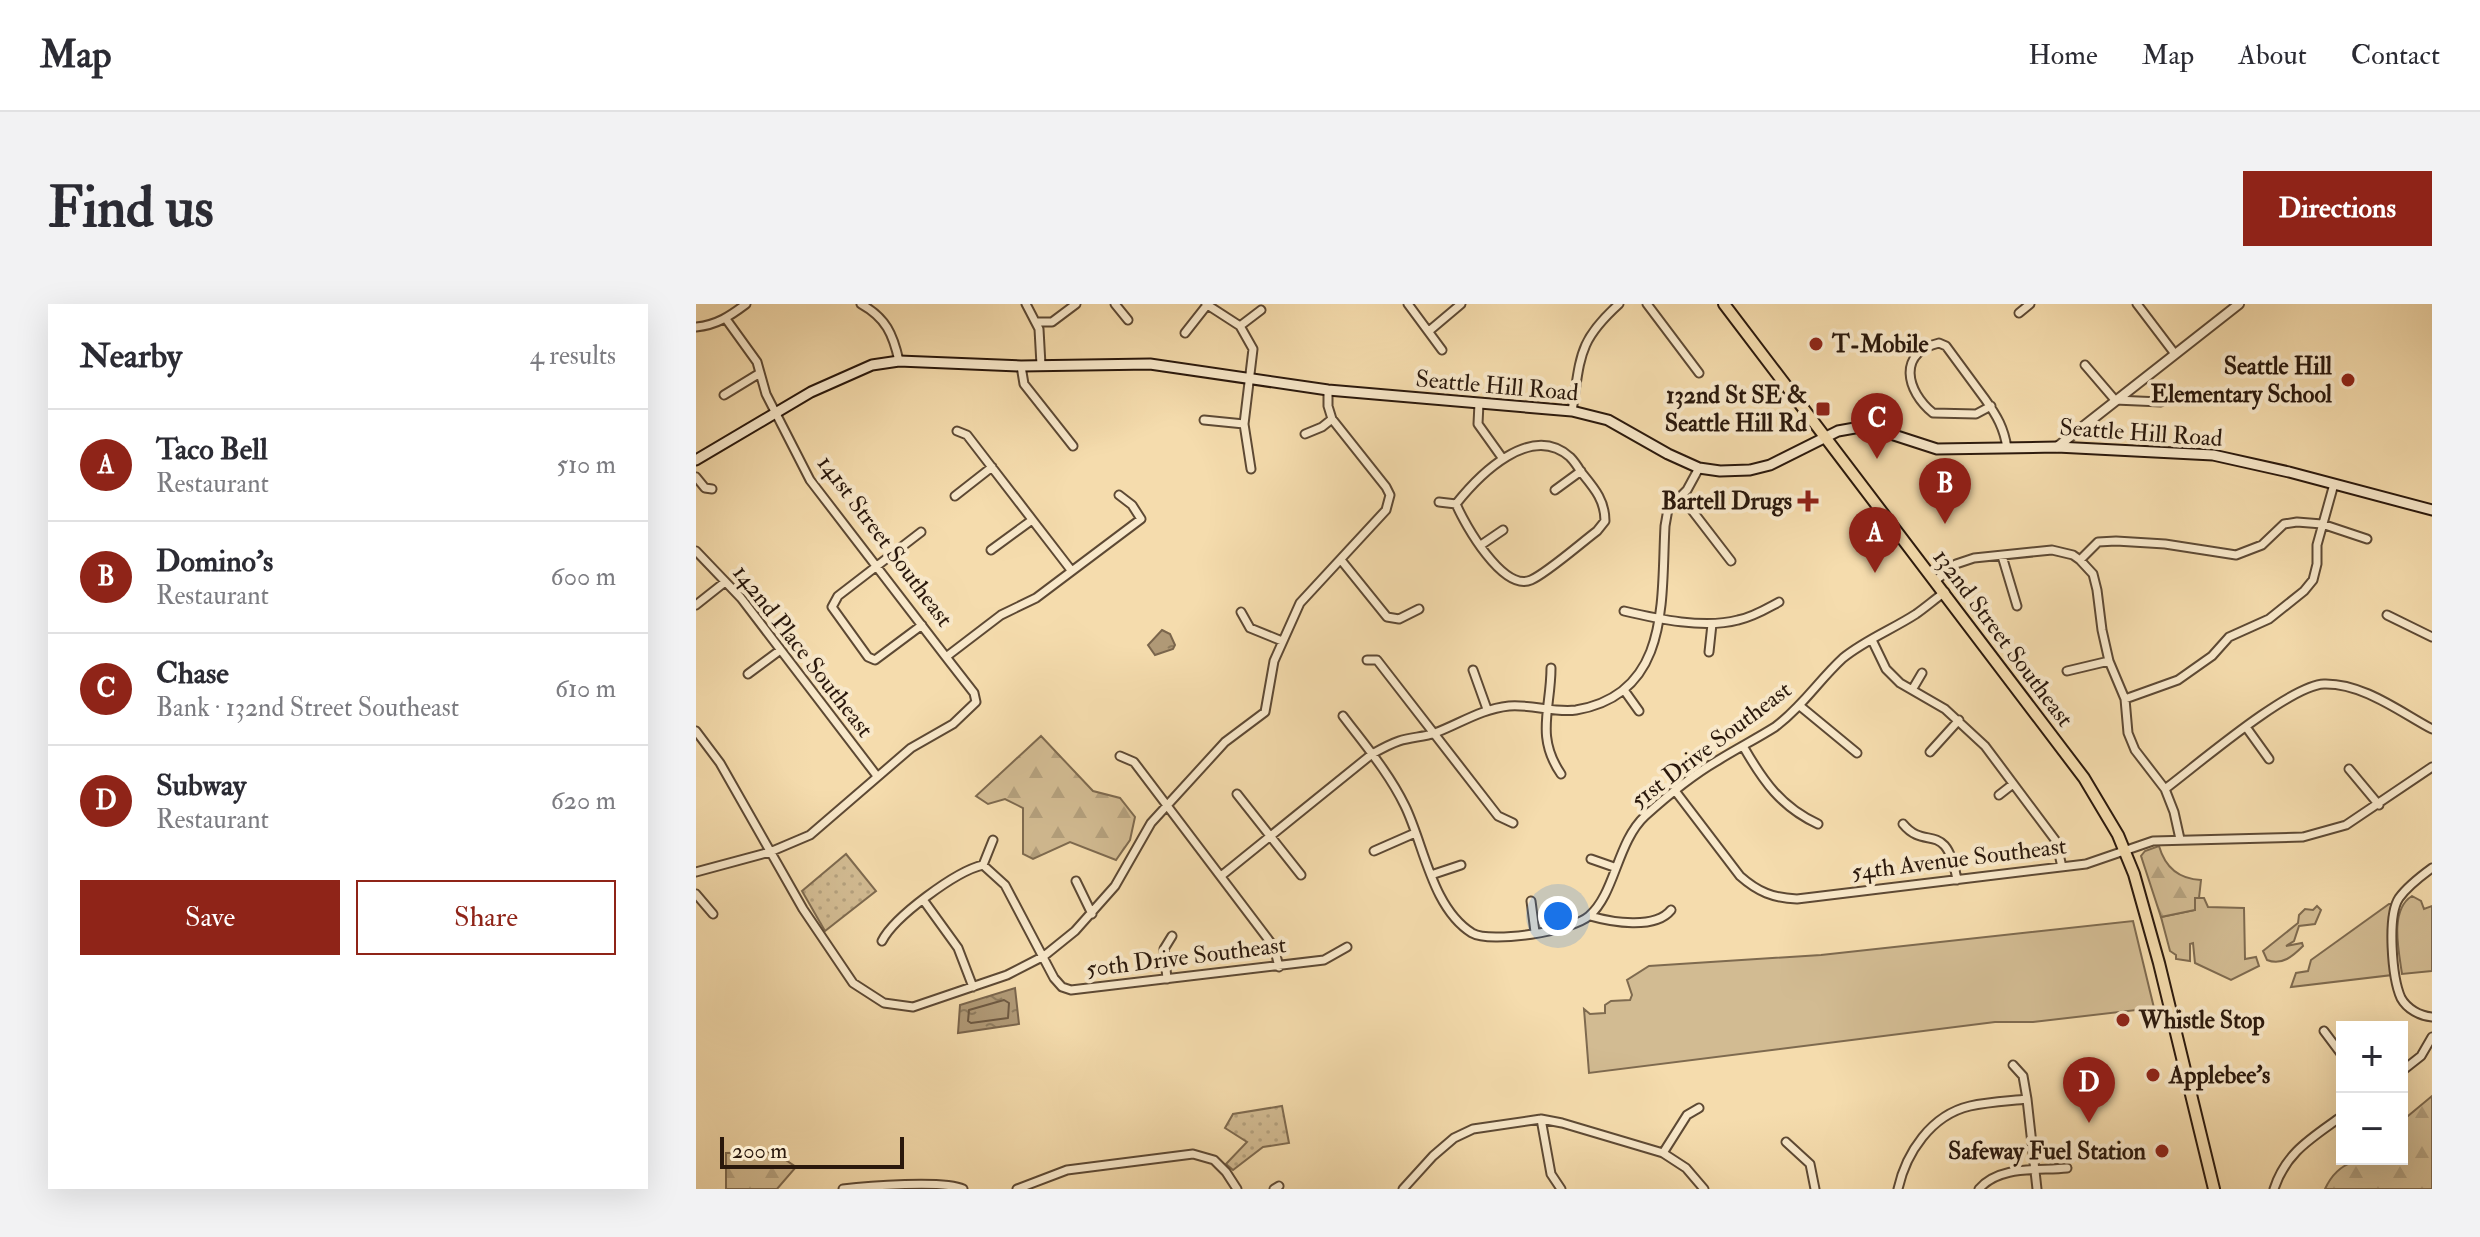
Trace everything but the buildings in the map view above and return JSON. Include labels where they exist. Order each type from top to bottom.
[{"type":"main road","name":"132nd Street Southeast","points":[[1724,304],[2084,778],[2125,849],[2159,963],[2214,1189]]},
{"type":"main road","name":"Seattle Hill Road","points":[[696,460],[811,392],[872,365],[899,361],[1021,366],[1150,364],[1328,390],[1572,411],[1608,420],[1668,454],[1699,468],[1720,471],[1757,469],[1795,454],[1825,437],[1853,427],[1866,426],[1937,449],[2057,447],[2213,455],[2432,510]]},
{"type":"street","points":[[696,327],[726,319],[746,304]]},
{"type":"street","points":[[861,304],[876,313],[888,326],[899,361]]},
{"type":"street","points":[[1026,304],[1037,322],[1041,365]]},
{"type":"street","points":[[1037,322],[1052,322],[1076,304]]},
{"type":"street","points":[[1115,304],[1128,320]]},
{"type":"street","points":[[1185,333],[1206,304],[1240,326],[1253,349],[1244,424],[1251,469]]},
{"type":"street","points":[[1408,304],[1442,350]]},
{"type":"street","points":[[1429,331],[1461,304]]},
{"type":"street","points":[[1572,411],[1587,338],[1619,304]]},
{"type":"street","points":[[1647,304],[1699,373]]},
{"type":"street","points":[[2019,313],[2030,304]]},
{"type":"street","points":[[2137,304],[2175,354]]},
{"type":"street","points":[[2057,447],[2239,304]]},
{"type":"street","points":[[1240,326],[1261,310]]},
{"type":"street","name":"141st Street Southeast","points":[[726,319],[752,352],[776,414],[810,480],[976,698],[972,707],[953,724],[911,748],[877,776]]},
{"type":"street","points":[[1991,406],[1976,414],[1938,415],[1929,410],[1915,391],[1908,371],[1924,349],[1939,343],[1946,346],[1991,406],[2000,420],[2007,448]]},
{"type":"street","points":[[2085,365],[2115,400],[2161,402]]},
{"type":"street","points":[[1021,366],[1024,384],[1073,446]]},
{"type":"street","points":[[724,395],[760,373]]},
{"type":"street","points":[[696,731],[720,763],[803,909],[853,983],[884,1003],[913,1007],[1007,975],[1044,956],[1092,914],[1115,886],[1151,823],[1225,742],[1265,712],[1274,661],[1300,603],[1386,510],[1390,495],[1332,419],[1328,390]]},
{"type":"street","points":[[1479,403],[1478,424],[1503,459]]},
{"type":"street","points":[[1305,434],[1332,419]]},
{"type":"street","points":[[1204,420],[1244,424]]},
{"type":"street","points":[[957,431],[967,435],[1071,570]]},
{"type":"street","points":[[1539,446],[1569,456],[1605,506],[1605,521],[1597,531],[1529,581],[1513,581],[1499,570],[1465,525],[1456,504],[1470,486],[1503,459],[1523,448],[1539,446]]},
{"type":"street","points":[[955,496],[992,467]]},
{"type":"street","points":[[1221,876],[1372,754],[1401,740],[1433,733],[1487,709],[1515,706],[1547,711],[1574,710],[1597,705],[1624,690],[1649,657],[1657,636],[1668,509],[1687,490],[1699,468]]},
{"type":"street","points":[[1555,490],[1581,471]]},
{"type":"street","points":[[696,477],[705,488],[712,489]]},
{"type":"street","points":[[2125,699],[2178,680],[2212,656],[2229,637],[2269,619],[2294,601],[2313,580],[2322,524],[2334,484]]},
{"type":"street","points":[[946,657],[1001,615],[1036,598],[1141,519],[1132,505],[1119,495]]},
{"type":"street","points":[[1681,496],[1731,561]]},
{"type":"street","points":[[1439,502],[1456,504]]},
{"type":"street","points":[[991,550],[1032,520]]},
{"type":"street","points":[[2080,560],[2098,542],[2116,541],[2165,544],[2236,555],[2262,545],[2284,524],[2297,522],[2322,524],[2367,539]]},
{"type":"street","points":[[1481,545],[1503,530]]},
{"type":"street","points":[[921,532],[833,602],[832,607],[868,657],[875,660],[922,625]]},
{"type":"street","points":[[1935,581],[1956,564],[1974,558],[2052,550],[2080,560],[2093,574],[2109,661],[2125,699],[2128,733],[2135,750],[2165,789],[2180,839]]},
{"type":"street","name":"142nd Place Southeast","points":[[696,551],[741,598],[877,776]]},
{"type":"street","points":[[2002,556],[2017,606]]},
{"type":"street","points":[[1341,560],[1387,617],[1399,619],[1419,609]]},
{"type":"street","points":[[696,605],[725,582]]},
{"type":"street","name":"51st Drive Southeast","points":[[1590,916],[1606,891],[1614,867],[1634,828],[1644,816],[1714,762],[1775,726],[1800,706],[1844,658],[1916,614],[1945,592]]},
{"type":"street","points":[[1624,611],[1659,619],[1712,624],[1749,617],[1779,602]]},
{"type":"street","points":[[1241,612],[1250,628],[1282,641]]},
{"type":"street","points":[[2387,615],[2432,637]]},
{"type":"street","points":[[1709,652],[1712,624]]},
{"type":"street","points":[[1872,640],[1886,669],[1900,683],[1945,709],[1985,746],[2056,841],[2062,867]]},
{"type":"street","points":[[748,674],[779,651]]},
{"type":"street","points":[[1367,660],[1377,660],[1498,816],[1513,823]]},
{"type":"street","points":[[2067,671],[2109,661]]},
{"type":"street","points":[[1551,668],[1547,711],[1549,756],[1561,774]]},
{"type":"street","points":[[1473,670],[1487,709]]},
{"type":"street","points":[[1912,690],[1922,673]]},
{"type":"street","points":[[2165,789],[2284,699],[2323,684],[2364,692],[2432,729]]},
{"type":"street","points":[[1624,690],[1639,711]]},
{"type":"street","points":[[1800,706],[1857,753]]},
{"type":"street","points":[[1343,716],[1394,786],[1441,898],[1475,935],[1492,937],[1572,926],[1590,916],[1614,923],[1643,922],[1666,916],[1671,910]]},
{"type":"street","points":[[1930,752],[1959,720]]},
{"type":"street","points":[[2246,727],[2269,759]]},
{"type":"street","points":[[1743,746],[1779,800],[1818,824]]},
{"type":"street","points":[[1120,756],[1134,762],[1221,876],[1274,947],[1279,967]]},
{"type":"street","name":"54th Avenue Southeast","points":[[1676,792],[1746,881],[1775,898],[1797,899],[2086,864],[2153,841],[2303,837],[2346,825],[2432,767]]},
{"type":"street","points":[[2349,769],[2379,805]]},
{"type":"street","points":[[696,872],[770,852],[810,835],[877,776]]},
{"type":"street","points":[[1999,795],[2013,784]]},
{"type":"street","points":[[1237,794],[1301,875]]},
{"type":"street","points":[[1903,824],[1909,832],[1931,837],[1947,847],[1957,880]]},
{"type":"street","points":[[1374,851],[1415,833]]},
{"type":"street","points":[[882,941],[889,926],[959,873],[983,865],[993,840]]},
{"type":"street","points":[[1591,859],[1614,867]]},
{"type":"street","points":[[983,865],[1005,885],[1044,956]]},
{"type":"street","points":[[1431,875],[1461,865]]},
{"type":"street","points":[[2432,868],[2398,899],[2392,921],[2394,956],[2402,999],[2412,1010],[2432,1017]]},
{"type":"street","points":[[1076,881],[1092,914]]},
{"type":"street","points":[[696,894],[713,914]]},
{"type":"street","points":[[924,901],[958,948],[973,987]]},
{"type":"street","points":[[1531,901],[1535,932]]},
{"type":"street","points":[[1167,979],[1164,949],[1172,936]]},
{"type":"street","name":"50th Drive Southeast","points":[[1044,956],[1054,978],[1062,987],[1071,990],[1324,960],[1347,947]]},
{"type":"street","points":[[2324,1031],[2336,1047]]},
{"type":"street","points":[[2408,1066],[2421,1056],[2432,1037]]},
{"type":"street","points":[[2013,1065],[2023,1076],[2037,1189]]},
{"type":"street","points":[[1898,1189],[1906,1160],[1918,1143],[1949,1114],[1970,1106],[2027,1099]]},
{"type":"street","points":[[1663,1153],[1687,1115],[1699,1108]]},
{"type":"street","points":[[1541,1119],[1551,1174],[1561,1189]]},
{"type":"street","points":[[1403,1189],[1454,1138],[1473,1129],[1541,1119],[1663,1153],[1686,1168],[1704,1189]]},
{"type":"street","points":[[2274,1189],[2280,1170],[2291,1154],[2336,1120]]},
{"type":"street","points":[[1786,1142],[1810,1164],[1815,1189]]},
{"type":"street","points":[[1017,1189],[1067,1170],[1193,1154],[1214,1160],[1237,1189]]},
{"type":"street","points":[[1979,1189],[2002,1173],[2067,1168]]},
{"type":"street","points":[[843,1189],[932,1185],[963,1189]]},
{"type":"green space","points":[[1041,736],[1093,791],[1120,798],[1135,817],[1130,840],[1116,860],[1070,842],[1033,859],[1023,854],[1023,808],[1005,799],[988,804],[976,796]]},
{"type":"green space","points":[[2159,846],[2174,870],[2201,880],[2195,910],[2161,917],[2141,856],[2145,851]]},
{"type":"green space","points":[[846,854],[876,891],[825,931],[802,891]]},
{"type":"green space","points":[[2412,896],[2421,901],[2424,909],[2432,906],[2432,971],[2402,974],[2398,921],[2405,902]]},
{"type":"green space","points":[[2195,898],[2204,898],[2208,907],[2244,908],[2245,959],[2256,957],[2259,966],[2231,980],[2195,963],[2193,943],[2190,944],[2190,961],[2176,959],[2170,951],[2161,917],[2195,910]]},
{"type":"green space","points":[[2392,904],[2388,935],[2392,975],[2291,987],[2296,973],[2308,971],[2311,960]]},
{"type":"green space","points":[[2317,906],[2321,910],[2315,924],[2299,926],[2294,941],[2286,946],[2302,943],[2303,946],[2282,961],[2267,960],[2263,951],[2298,923],[2299,915],[2305,909],[2313,910]]},
{"type":"green space","points":[[2133,921],[2154,1008],[2033,1022],[1995,1022],[1589,1073],[1584,1009],[1590,1014],[1605,1013],[1605,1005],[1611,1001],[1630,1000],[1632,995],[1627,980],[1649,966],[1821,955]]},
{"type":"green space","points":[[2432,1096],[2432,1189],[2325,1189],[2346,1165],[2408,1165],[2408,1116]]},
{"type":"green space","points":[[1282,1106],[1289,1143],[1263,1147],[1233,1170],[1226,1164],[1247,1142],[1225,1128],[1233,1114]]},
{"type":"green space","points":[[774,1152],[796,1167],[777,1189],[726,1189],[726,1153]]},
{"type":"water","points":[[1162,630],[1170,634],[1175,645],[1173,649],[1155,655],[1148,645]]},
{"type":"water","points":[[1015,988],[1019,1024],[958,1033],[960,1005]]},
{"type":"place","name":"T-Mobile","points":[[1816,344]]},
{"type":"place","name":"Seattle Hill Elementary School","points":[[2348,380]]},
{"type":"place","name":"132nd St SE & Seattle Hill Rd","points":[[1823,409]]},
{"type":"place","name":"Chase","points":[[1877,459]]},
{"type":"place","name":"Bartell Drugs","points":[[1808,501]]},
{"type":"place","name":"Domino's","points":[[1945,524]]},
{"type":"place","name":"Taco Bell","points":[[1875,573]]},
{"type":"place","name":"Whistle Stop","points":[[2123,1020]]},
{"type":"place","name":"Applebee's","points":[[2153,1075]]},
{"type":"place","name":"Subway","points":[[2089,1123]]},
{"type":"place","name":"Safeway Fuel Station","points":[[2162,1151]]}]
